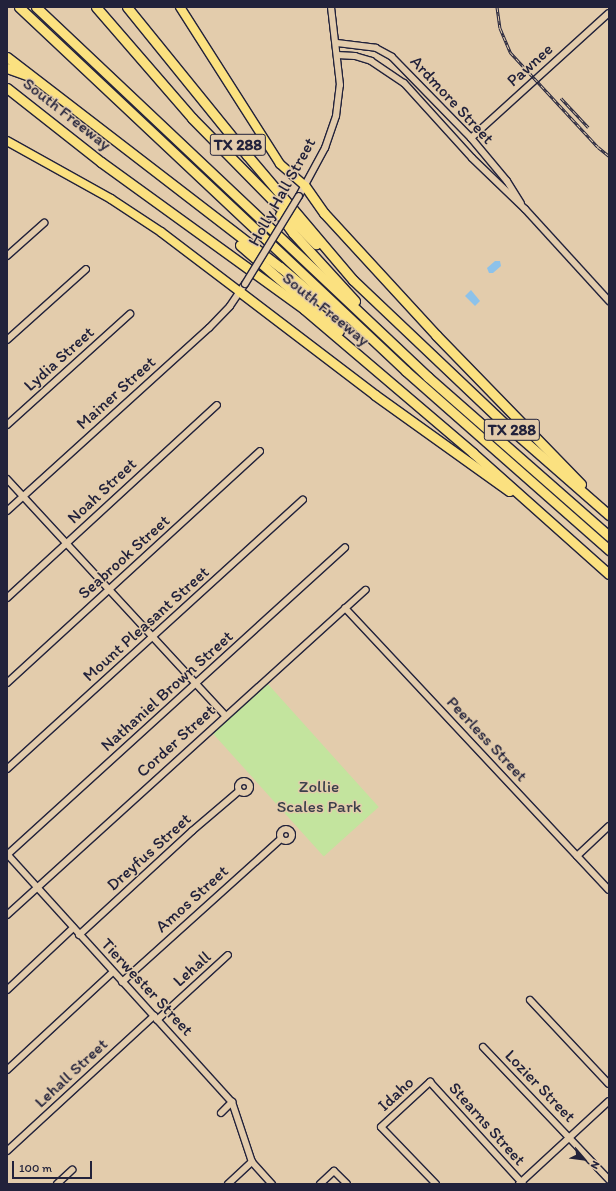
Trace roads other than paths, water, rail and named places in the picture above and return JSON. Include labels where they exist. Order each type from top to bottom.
[{"type":"highway","points":[[19,7],[362,331],[609,550]]},
{"type":"highway","points":[[36,7],[428,377],[609,536]]},
{"type":"highway","points":[[97,7],[192,118],[267,196],[353,280]]},
{"type":"highway","name":"South Freeway","points":[[126,7],[247,155],[353,280],[505,424],[609,515]]},
{"type":"highway","points":[[8,64],[32,78],[187,198],[280,267],[341,319],[362,331]]},
{"type":"highway","name":"South Freeway","points":[[7,88],[101,162],[304,310],[540,512],[609,574]]},
{"type":"highway","points":[[305,186],[324,213],[436,335],[609,512]]},
{"type":"highway","points":[[267,196],[306,248],[366,313],[419,362],[428,377]]},
{"type":"highway","points":[[187,198],[336,329],[399,390]]},
{"type":"highway","points":[[242,288],[460,458],[540,512]]},
{"type":"main road","points":[[180,7],[280,164],[305,186]]},
{"type":"main road","points":[[7,141],[111,200],[161,232],[242,288]]},
{"type":"street","name":"Holly Hall Street","points":[[242,288],[305,186],[324,148],[336,116],[340,85],[337,43],[331,7]]},
{"type":"street","name":"Pawnee","points":[[471,138],[609,13]]},
{"type":"street","name":"Ardmore Street","points":[[337,43],[376,48],[392,57],[411,74],[471,138],[507,181],[525,209]]},
{"type":"street","name":"Ardmore Street","points":[[337,55],[355,56],[371,61],[403,81],[476,163],[525,209],[609,301]]},
{"type":"street","points":[[403,81],[411,74]]},
{"type":"street","points":[[7,256],[44,223]]},
{"type":"street","points":[[7,340],[86,269]]},
{"type":"street","name":"Mainer Street","points":[[7,511],[209,328],[242,288]]},
{"type":"street","name":"Lydia Street","points":[[7,425],[130,314]]},
{"type":"street","name":"Noah Street","points":[[7,598],[217,405]]},
{"type":"street","name":"Seabrook Street","points":[[7,683],[260,451]]},
{"type":"street","points":[[7,479],[225,715]]},
{"type":"street","name":"Mount Pleasant Street","points":[[7,769],[303,500]]},
{"type":"street","name":"Nathaniel Brown Street","points":[[7,854],[196,684],[345,547]]},
{"type":"street","name":"Corder Street","points":[[7,915],[225,715],[365,590]]},
{"type":"street","name":"Peerless Street","points":[[345,608],[609,890]]},
{"type":"street","name":"Dreyfus Street","points":[[79,935],[192,831],[239,792]]},
{"type":"street","points":[[577,856],[609,826]]},
{"type":"street","name":"Amos Street","points":[[122,982],[281,839]]},
{"type":"street","name":"Tierwester Street","points":[[7,854],[232,1102],[252,1162]]},
{"type":"street","points":[[7,990],[73,928]]},
{"type":"street","name":"Lehall","points":[[155,1018],[228,955]]},
{"type":"street","points":[[7,1070],[113,972]]},
{"type":"street","points":[[530,1000],[609,1084]]},
{"type":"street","name":"Lehall Street","points":[[7,1151],[155,1018]]},
{"type":"street","name":"Lozier Street","points":[[483,1047],[570,1137],[609,1180]]},
{"type":"street","name":"Idaho","points":[[430,1082],[381,1127],[436,1184]]},
{"type":"street","name":"Stearns Street","points":[[430,1082],[521,1183]]},
{"type":"street","points":[[521,1183],[609,1101]]},
{"type":"street","points":[[221,1113],[232,1102]]},
{"type":"street","points":[[228,1184],[252,1162],[272,1184]]},
{"type":"street","points":[[57,1184],[72,1170]]},
{"type":"street","points":[[320,1184],[334,1171],[347,1184]]},
{"type":"water","points":[[495,261],[500,261],[501,266],[493,273],[489,273],[487,268]]},
{"type":"water","points":[[471,290],[480,301],[475,306],[465,296]]},
{"type":"railway","points":[[497,7],[500,28],[510,52],[598,147],[609,156]]},
{"type":"railway","points":[[561,98],[588,127]]},
{"type":"park label","name":"Zollie Scales Park","points":[[319,797]]}]
